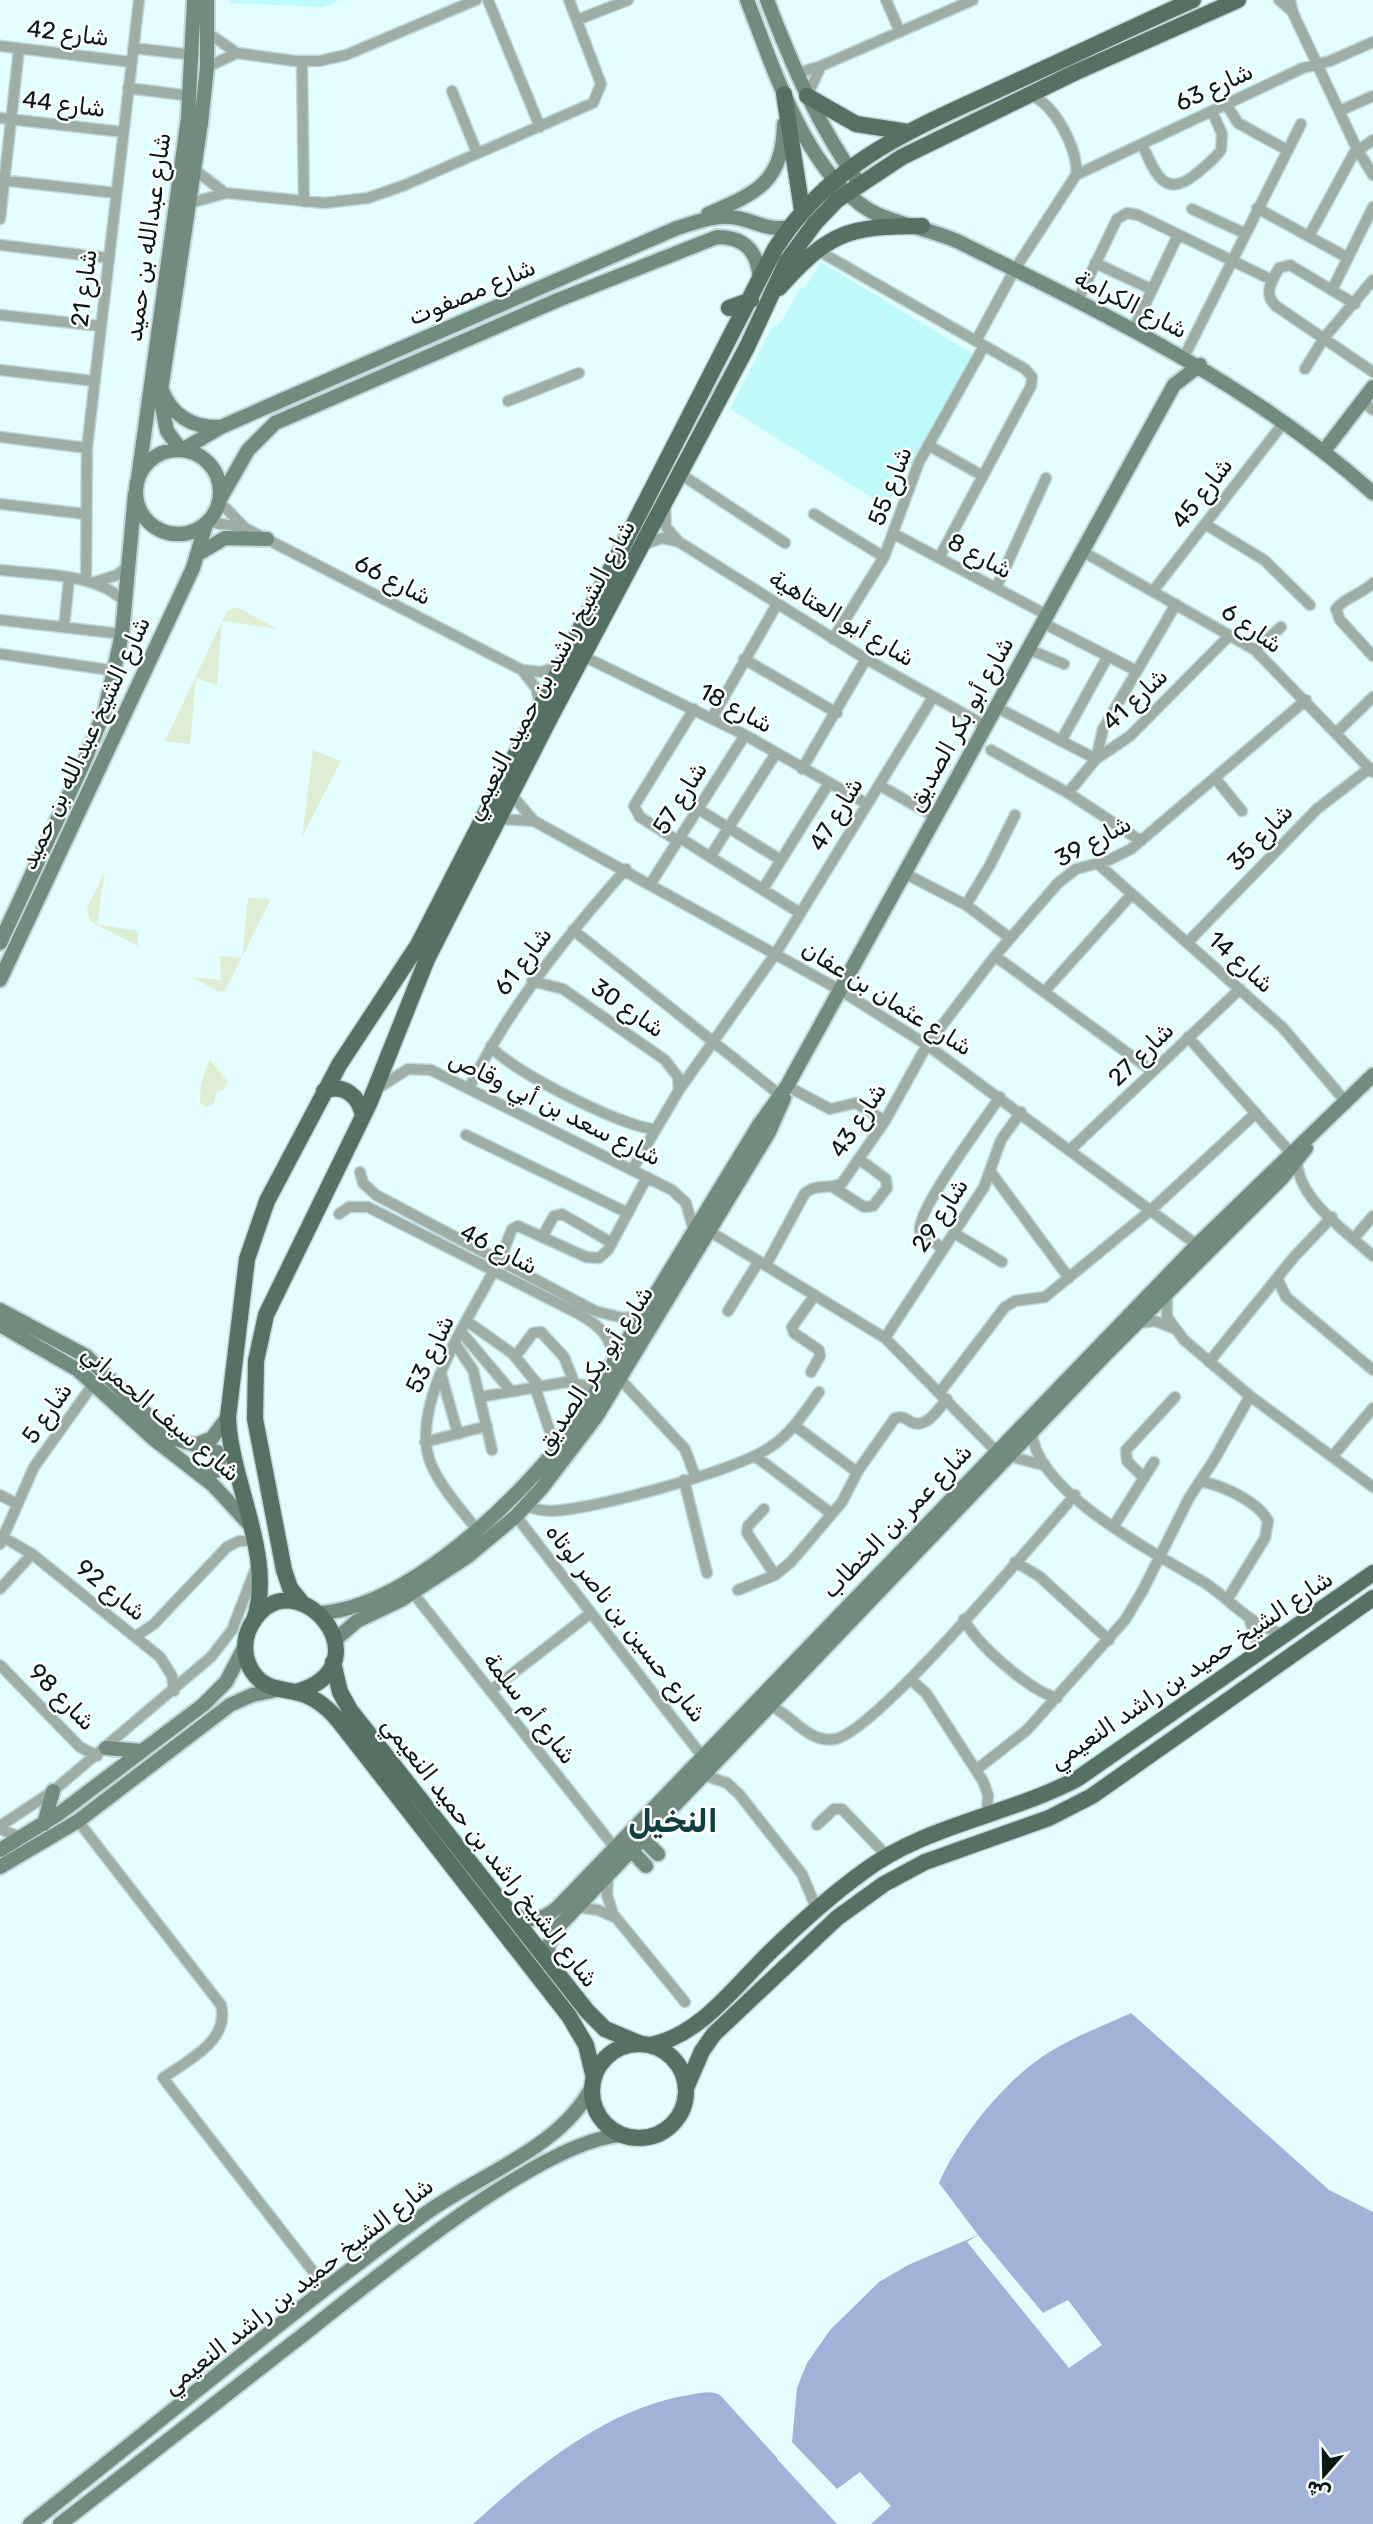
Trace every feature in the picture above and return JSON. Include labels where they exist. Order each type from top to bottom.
[{"type":"main road","name":"شارع الشيخ راشد بن حميد النعيمي","points":[[302,1603],[287,1579],[258,1438],[254,1399],[256,1361],[260,1334],[271,1302],[375,1090],[420,974],[679,473],[759,302],[760,280],[789,227],[834,178],[908,132],[1193,0]]},
{"type":"main road","name":"شارع الشيخ راشد بن حميد النعيمي","points":[[254,1620],[260,1592],[258,1563],[230,1443],[228,1417],[250,1245],[267,1201],[324,1091],[364,1025],[412,957],[559,666],[759,302],[800,241],[853,188],[916,149],[1238,0]]},
{"type":"main road","points":[[784,94],[802,210]]},
{"type":"main road","points":[[807,96],[856,124],[908,132]]},
{"type":"main road","points":[[729,308],[759,302],[817,250],[841,234],[868,227],[922,226]]},
{"type":"main road","points":[[324,1091],[338,1088],[352,1094],[363,1115]]},
{"type":"main road","name":"شارع الشيخ حميد بن راشد النعيمي","points":[[645,2045],[672,2039],[692,2027],[817,1910],[860,1874],[887,1856],[1036,1799],[1087,1774],[1373,1573]]},
{"type":"main road","name":"شارع الشيخ حميد بن راشد النعيمي","points":[[686,2088],[702,2051],[714,2034],[858,1902],[925,1862],[1049,1818],[1092,1796],[1373,1598]]},
{"type":"main road","points":[[281,1602],[302,1603],[320,1613],[332,1630],[335,1640],[333,1662],[318,1682],[296,1692],[277,1690],[257,1678],[246,1658],[245,1646],[254,1620],[261,1612],[281,1602]]},
{"type":"main road","name":"شارع الشيخ راشد بن حميد النعيمي","points":[[333,1662],[340,1692],[350,1710],[549,1964],[596,2021],[617,2036],[645,2045]]},
{"type":"main road","name":"شارع الشيخ راشد بن حميد النعيمي","points":[[296,1692],[320,1702],[338,1720],[569,2015],[586,2045],[593,2082]]},
{"type":"main road","points":[[645,2045],[671,2056],[678,2065],[686,2088],[685,2101],[673,2124],[649,2137],[622,2135],[603,2121],[593,2099],[593,2082],[606,2057],[617,2050],[645,2045]]},
{"type":"street","name":"شارع 21","points":[[90,582],[85,514],[87,448],[139,0]]},
{"type":"street","name":"شارع عبدالله بن حميد","points":[[136,486],[191,96],[194,0]]},
{"type":"street","name":"شارع عبدالله بن حميد","points":[[181,450],[163,420],[161,385],[195,170],[207,67],[207,0]]},
{"type":"street","points":[[208,33],[237,53],[302,62],[346,55],[476,0]]},
{"type":"street","points":[[488,0],[540,127]]},
{"type":"street","points":[[190,203],[226,193],[304,202],[342,202],[371,197],[593,103],[601,84],[569,0]]},
{"type":"street","points":[[577,20],[628,0]]},
{"type":"street","points":[[747,0],[784,94],[813,147],[834,178],[853,188]]},
{"type":"street","points":[[767,0],[795,74],[824,132],[848,167],[853,188]]},
{"type":"street","points":[[886,0],[900,32]]},
{"type":"street","points":[[795,74],[821,66],[972,0]]},
{"type":"street","points":[[1279,0],[1293,13]]},
{"type":"street","points":[[1290,0],[1293,13],[1357,149],[1373,175]]},
{"type":"street","name":"شارع 63","points":[[1076,175],[1226,104],[1373,41]]},
{"type":"street","name":"شارع 42","points":[[0,47],[131,62]]},
{"type":"street","name":"شارع 42","points":[[133,48],[194,55]]},
{"type":"street","points":[[0,219],[6,118],[19,49]]},
{"type":"street","points":[[207,67],[237,53]]},
{"type":"street","points":[[302,62],[304,202]]},
{"type":"street","points":[[807,96],[821,66]]},
{"type":"street","points":[[128,88],[191,96]]},
{"type":"street","points":[[452,91],[477,153]]},
{"type":"street","points":[[677,228],[747,197],[768,181],[781,155],[784,94]]},
{"type":"street","points":[[1028,95],[1043,100],[1054,112],[1075,158],[1076,175]]},
{"type":"street","points":[[1339,111],[1373,96]]},
{"type":"street","points":[[1226,104],[1238,123],[1287,150]]},
{"type":"street","points":[[1142,144],[1158,177],[1170,184],[1185,182],[1221,150],[1222,134],[1212,111]]},
{"type":"street","name":"شارع 44","points":[[6,118],[123,132]]},
{"type":"street","points":[[1184,357],[1301,124]]},
{"type":"street","points":[[1309,236],[1357,149],[1373,140]]},
{"type":"street","points":[[195,170],[226,193]]},
{"type":"street","name":"شارع 55","points":[[833,639],[884,557],[894,534],[907,488],[1015,269],[1076,175]]},
{"type":"street","points":[[2,180],[116,192]]},
{"type":"street","name":"شارع الكرامة","points":[[853,188],[873,212],[922,226],[1015,269],[1200,365],[1285,421],[1373,493]]},
{"type":"street","points":[[1332,290],[1373,207]]},
{"type":"street","points":[[1257,208],[1348,258]]},
{"type":"street","points":[[1192,209],[1244,233]]},
{"type":"street","points":[[1077,302],[1116,219],[1127,213],[1138,215],[1272,280]]},
{"type":"street","name":"شارع مصفوت","points":[[181,450],[221,427],[677,228],[724,216],[772,229],[789,227]]},
{"type":"street","points":[[1133,330],[1178,235]]},
{"type":"street","name":"شارع مصفوت","points":[[219,500],[248,450],[275,423],[558,300],[717,237],[739,240],[749,246],[756,255],[760,280]]},
{"type":"street","points":[[0,245],[108,258]]},
{"type":"street","points":[[817,250],[1028,372],[1032,381],[939,558]]},
{"type":"street","points":[[1096,263],[1151,289]]},
{"type":"street","points":[[1355,304],[1290,265],[1279,268],[1268,293],[1272,303],[1373,372]]},
{"type":"street","points":[[558,300],[575,284],[575,276],[571,274]]},
{"type":"street","points":[[1305,369],[1324,338],[1373,280]]},
{"type":"street","points":[[0,315],[100,326]]},
{"type":"street","name":"شارع أبو بكر الصديق","points":[[335,1640],[357,1622],[413,1593],[467,1557],[521,1511],[570,1454],[620,1379],[702,1231],[769,1132],[784,1091],[1174,385],[1184,357]]},
{"type":"street","name":"شارع أبو بكر الصديق","points":[[1174,385],[1200,365]]},
{"type":"street","points":[[0,370],[94,381]]},
{"type":"street","points":[[508,401],[579,373]]},
{"type":"street","points":[[161,385],[170,406],[187,421],[209,428],[221,427]]},
{"type":"street","points":[[1324,451],[1367,406],[1373,387]]},
{"type":"street","name":"شارع 45","points":[[1153,592],[1285,421]]},
{"type":"street","points":[[0,437],[87,448]]},
{"type":"street","points":[[928,445],[982,476]]},
{"type":"street","points":[[181,450],[203,459],[211,467],[217,477],[219,500],[207,523],[185,534],[161,531],[143,516],[136,486],[154,457],[181,450]]},
{"type":"street","points":[[679,473],[785,543]]},
{"type":"street","points":[[996,588],[1046,478]]},
{"type":"street","name":"شارع الشيخ عبدالله بن حميد","points":[[0,943],[92,744],[116,671],[136,486]]},
{"type":"street","points":[[665,499],[666,527],[679,542]]},
{"type":"street","name":"شارع 66","points":[[219,500],[245,528]]},
{"type":"street","points":[[0,504],[85,514]]},
{"type":"street","points":[[814,514],[884,557]]},
{"type":"street","name":"شارع الشيخ عبدالله بن حميد","points":[[0,980],[198,554],[207,523]]},
{"type":"street","name":"شارع 66","points":[[207,523],[245,528],[522,670]]},
{"type":"street","points":[[1205,524],[1264,559],[1310,605]]},
{"type":"street","name":"شارع 8","points":[[894,534],[996,588],[1137,671]]},
{"type":"street","points":[[198,554],[225,538],[246,536],[267,539]]},
{"type":"street","points":[[639,547],[662,538],[679,542]]},
{"type":"street","name":"شارع أبو العتاهية","points":[[679,542],[866,659],[986,726]]},
{"type":"street","name":"شارع 6","points":[[1082,551],[1255,650],[1371,770]]},
{"type":"street","points":[[90,582],[110,579],[129,565]]},
{"type":"street","points":[[0,570],[90,582],[111,590],[125,602]]},
{"type":"street","points":[[64,627],[69,579]]},
{"type":"street","points":[[1373,583],[1362,594],[1341,602],[1336,613],[1373,656]]},
{"type":"street","points":[[712,718],[776,604]]},
{"type":"street","points":[[996,707],[1096,759],[1100,736],[1176,604]]},
{"type":"street","points":[[0,620],[122,634]]},
{"type":"street","points":[[1255,650],[1281,627]]},
{"type":"street","name":"شارع 41","points":[[1068,793],[1096,759],[1130,736],[1230,635]]},
{"type":"street","points":[[1028,649],[1065,664]]},
{"type":"street","points":[[0,654],[116,671]]},
{"type":"street","name":"شارع 18","points":[[583,656],[745,735],[867,804]]},
{"type":"street","points":[[1061,741],[1108,656]]},
{"type":"street","points":[[744,659],[837,713]]},
{"type":"street","points":[[802,769],[866,659]]},
{"type":"street","points":[[522,670],[541,671],[559,666]]},
{"type":"street","points":[[522,670],[536,688],[540,704]]},
{"type":"street","name":"شارع 47","points":[[632,1170],[680,1090],[776,953],[933,697]]},
{"type":"street","points":[[1337,732],[1373,697]]},
{"type":"street","name":"شارع 39","points":[[927,1045],[995,956],[1066,875],[1121,855],[1141,842],[1306,700]]},
{"type":"street","points":[[694,709],[634,806],[640,817],[800,913]]},
{"type":"street","name":"شارع 57","points":[[651,884],[745,735]]},
{"type":"street","points":[[991,750],[1068,793],[1141,842]]},
{"type":"street","points":[[710,857],[776,753]]},
{"type":"street","name":"شارع 35","points":[[1187,943],[1317,809],[1371,770]]},
{"type":"street","points":[[1215,778],[1242,811]]},
{"type":"street","points":[[763,889],[829,783]]},
{"type":"street","points":[[879,785],[934,817]]},
{"type":"street","name":"شارع عثمان بن عفان","points":[[511,794],[534,821],[776,953],[927,1045],[1071,1149],[1197,1245]]},
{"type":"street","points":[[698,809],[781,860]]},
{"type":"street","points":[[966,905],[1015,815]]},
{"type":"street","name":"شارع عثمان بن عفان","points":[[498,819],[534,821]]},
{"type":"street","points":[[54,825],[65,826],[69,832]]},
{"type":"street","name":"شارع 14","points":[[1097,863],[1291,1035],[1346,1102]]},
{"type":"street","name":"شارع 61","points":[[469,1088],[491,1046],[532,981],[626,869]]},
{"type":"street","points":[[904,873],[966,905],[1010,938]]},
{"type":"street","points":[[1044,992],[1132,894]]},
{"type":"street","points":[[573,930],[713,1043],[784,1091],[830,1109],[856,1103],[885,1121]]},
{"type":"street","points":[[995,956],[1152,1072]]},
{"type":"street","name":"شارع 30","points":[[532,981],[563,989],[665,1060],[678,1077],[680,1090]]},
{"type":"street","name":"شارع 27","points":[[1071,1149],[1240,989]]},
{"type":"street","points":[[1188,1037],[1294,1157],[1303,1185],[1373,1256]]},
{"type":"street","name":"شارع 43","points":[[728,1311],[762,1263],[805,1193],[817,1186],[834,1187],[842,1183],[885,1121],[927,1045]]},
{"type":"street","points":[[491,1046],[510,1065],[622,1122],[655,1129]]},
{"type":"street","name":"شارع سعد بن أبي وقاص","points":[[375,1090],[401,1072],[416,1068],[431,1070],[680,1196],[702,1231]]},
{"type":"street","name":"شارع عمر بن الخطاب","points":[[508,1911],[530,1920],[546,1916],[615,1848],[704,1775],[749,1719],[1104,1348],[1137,1323],[1167,1293],[1313,1134],[1373,1075]]},
{"type":"street","points":[[943,1249],[922,1234],[918,1224],[939,1186],[1000,1097]]},
{"type":"street","name":"شارع 29","points":[[885,1338],[984,1187],[1001,1140],[1021,1112]]},
{"type":"street","points":[[738,1590],[775,1575],[791,1562],[832,1514],[857,1472],[895,1418],[902,1416],[917,1425],[924,1424],[1004,1307],[1021,1300],[1045,1297],[1152,1210],[1256,1113]]},
{"type":"street","points":[[466,1135],[628,1213]]},
{"type":"street","name":"شارع عمر بن الخطاب","points":[[549,1964],[548,1946],[552,1934],[643,1839],[660,1810],[702,1756],[749,1719],[771,1706],[1003,1454],[1032,1432],[1197,1245],[1283,1177],[1294,1157]]},
{"type":"street","points":[[834,1187],[864,1207],[875,1205],[887,1188],[886,1179],[859,1159]]},
{"type":"street","points":[[990,1171],[1069,1278]]},
{"type":"street","name":"شارع 46","points":[[360,1172],[371,1192],[500,1260],[582,1309],[604,1332],[611,1348],[612,1365]]},
{"type":"street","points":[[500,1260],[515,1227],[592,1259],[604,1255],[647,1177]]},
{"type":"street","points":[[1283,1177],[1303,1185]]},
{"type":"street","points":[[390,1216],[389,1209],[396,1205]]},
{"type":"street","name":"شارع 46","points":[[338,1214],[361,1206],[390,1216],[494,1270],[582,1309],[614,1317],[642,1316]]},
{"type":"street","points":[[542,1237],[554,1216],[562,1214],[611,1243]]},
{"type":"street","points":[[1354,1238],[1373,1216]]},
{"type":"street","points":[[1209,1362],[1277,1278],[1332,1217]]},
{"type":"street","points":[[702,1231],[762,1263],[885,1338],[1003,1454],[1044,1466]]},
{"type":"street","name":"شارع أبو بكر الصديق","points":[[320,1613],[345,1609],[380,1594],[441,1558],[513,1499],[556,1450],[642,1316],[702,1231]]},
{"type":"street","points":[[954,1233],[1002,1262]]},
{"type":"street","name":"شارع 53","points":[[477,1530],[438,1478],[425,1442],[426,1410],[441,1374],[494,1270]]},
{"type":"street","points":[[1277,1278],[1280,1288],[1294,1304],[1373,1370]]},
{"type":"street","points":[[1167,1293],[1166,1311],[1172,1328]]},
{"type":"street","points":[[811,1372],[820,1356],[819,1350],[794,1333],[792,1327],[815,1295]]},
{"type":"street","name":"شارع سيف الحمراني","points":[[0,1310],[86,1356],[170,1437],[196,1446],[212,1438],[228,1417]]},
{"type":"street","points":[[1137,1323],[1155,1321],[1172,1328],[1250,1396],[1373,1487]]},
{"type":"street","points":[[468,1322],[515,1357],[537,1386],[556,1450]]},
{"type":"street","name":"شارع سيف الحمراني","points":[[0,1325],[57,1356],[94,1383],[141,1428],[197,1472],[248,1524]]},
{"type":"street","points":[[515,1357],[533,1333],[541,1332],[564,1357],[574,1382]]},
{"type":"street","points":[[462,1334],[511,1391]]},
{"type":"street","points":[[456,1345],[473,1370],[492,1450]]},
{"type":"street","points":[[441,1374],[458,1434]]},
{"type":"street","points":[[620,1379],[685,1449],[695,1476]]},
{"type":"street","points":[[480,1397],[574,1382],[598,1388]]},
{"type":"street","name":"شارع 5","points":[[1,1541],[34,1467],[94,1383]]},
{"type":"street","points":[[521,1511],[555,1510],[684,1480],[755,1455],[776,1443],[795,1426],[819,1392]]},
{"type":"street","points":[[976,1770],[1027,1730],[1109,1640],[1135,1605],[1200,1481],[1250,1396]]},
{"type":"street","points":[[1143,1477],[1127,1461],[1126,1450],[1175,1397]]},
{"type":"street","points":[[1332,1457],[1373,1408]]},
{"type":"street","points":[[425,1442],[486,1426]]},
{"type":"street","points":[[795,1426],[857,1472]]},
{"type":"street","points":[[1032,1432],[1035,1452],[1044,1466],[1113,1527],[1159,1559],[1205,1584],[1250,1620],[1286,1634]]},
{"type":"street","points":[[196,1446],[211,1448],[220,1458],[216,1471],[203,1475],[197,1472]]},
{"type":"street","points":[[755,1455],[832,1514]]},
{"type":"street","points":[[1113,1527],[1154,1462]]},
{"type":"street","points":[[684,1480],[707,1573]]},
{"type":"street","points":[[1200,1481],[1225,1489],[1261,1511],[1268,1521],[1265,1538],[1227,1600]]},
{"type":"street","points":[[0,1495],[17,1504]]},
{"type":"street","points":[[771,1706],[811,1735],[836,1739],[851,1732],[910,1679],[1075,1495]]},
{"type":"street","points":[[764,1509],[748,1525],[747,1533],[775,1575]]},
{"type":"street","name":"شارع حسين بن ناصر لوتاه","points":[[521,1511],[591,1613],[702,1756]]},
{"type":"street","name":"شارع 92","points":[[1,1541],[33,1554],[135,1637],[165,1663],[174,1690]]},
{"type":"street","points":[[135,1637],[154,1624],[227,1547],[239,1541],[253,1541]]},
{"type":"street","points":[[0,1589],[33,1554]]},
{"type":"street","points":[[1015,1562],[1039,1576],[1109,1640]]},
{"type":"street","points":[[22,1838],[0,1827],[53,1791],[211,1657],[232,1630],[258,1563]]},
{"type":"street","name":"شارع أم سلمة","points":[[413,1593],[615,1848]]},
{"type":"street","points":[[490,1691],[591,1613]]},
{"type":"street","points":[[964,1619],[974,1636],[1000,1659],[1037,1690],[1057,1698]]},
{"type":"street","points":[[1250,1620],[1256,1641],[1255,1656]]},
{"type":"street","points":[[0,1850],[44,1824],[219,1689],[245,1646]]},
{"type":"street","name":"شارع 98","points":[[0,1665],[80,1747],[101,1752]]},
{"type":"street","points":[[910,1679],[926,1693],[976,1770],[988,1795],[987,1816]]},
{"type":"street","points":[[0,1867],[78,1821],[230,1705],[253,1695],[277,1690]]},
{"type":"street","points":[[101,1752],[142,1751]]},
{"type":"street","points":[[704,1775],[727,1783],[739,1794],[802,1874],[817,1910]]},
{"type":"street","points":[[44,1824],[53,1791]]},
{"type":"street","points":[[817,1825],[834,1809],[842,1809],[887,1856]]},
{"type":"street","points":[[78,1821],[221,2005],[223,2023],[215,2039],[163,2078],[326,2288]]},
{"type":"street","points":[[643,1839],[658,1854]]},
{"type":"street","points":[[632,1851],[646,1866]]},
{"type":"street","points":[[608,1875],[607,1895],[617,1919],[685,2002]]},
{"type":"street","points":[[577,1908],[598,1910],[617,1919]]},
{"type":"street","name":"شارع الشيخ حميد بن راشد النعيمي","points":[[30,2524],[326,2288],[465,2186],[554,2134],[576,2113],[593,2082]]},
{"type":"street","name":"شارع الشيخ حميد بن راشد النعيمي","points":[[60,2524],[421,2244],[477,2206],[584,2143],[622,2135]]},
{"type":"street","points":[[465,2186],[477,2206]]},
{"type":"shaded area","points":[[229,0],[340,0],[323,7],[229,3]]},
{"type":"shaded area","points":[[821,262],[976,356],[885,506],[730,409],[773,326],[780,324],[801,287],[805,288]]},
{"type":"shaded area","points":[[1131,2013],[1329,2190],[1373,2212],[1373,2524],[473,2524],[546,2462],[600,2427],[658,2402],[689,2395],[709,2392],[720,2395],[778,2459],[792,2442],[797,2388],[807,2363],[830,2330],[879,2282],[908,2265],[978,2235],[939,2183],[973,2125],[1005,2088],[1040,2058]]},
{"type":"green space","points":[[236,607],[278,629],[222,621],[227,611]]},
{"type":"green space","points":[[222,622],[217,685],[196,678],[190,744],[165,741]]},
{"type":"green space","points":[[313,750],[341,761],[302,837]]},
{"type":"green space","points":[[105,871],[97,924],[138,931],[138,946],[90,921],[87,908]]},
{"type":"green space","points":[[248,898],[271,899],[242,957]]},
{"type":"green space","points":[[220,956],[242,958],[225,991],[219,992],[192,977],[221,980]]},
{"type":"green space","points":[[210,1060],[228,1082],[223,1090],[217,1092],[213,1104],[207,1107],[200,1103],[200,1098],[202,1080]]},
{"type":"pier","points":[[978,2235],[1043,2313],[1068,2300],[1102,2345],[1069,2368],[967,2242]]},
{"type":"pier","points":[[792,2442],[837,2489],[860,2472],[891,2506],[871,2524],[837,2524],[777,2459]]},
{"type":"district","name":"النخيل","points":[[673,1821]]}]
